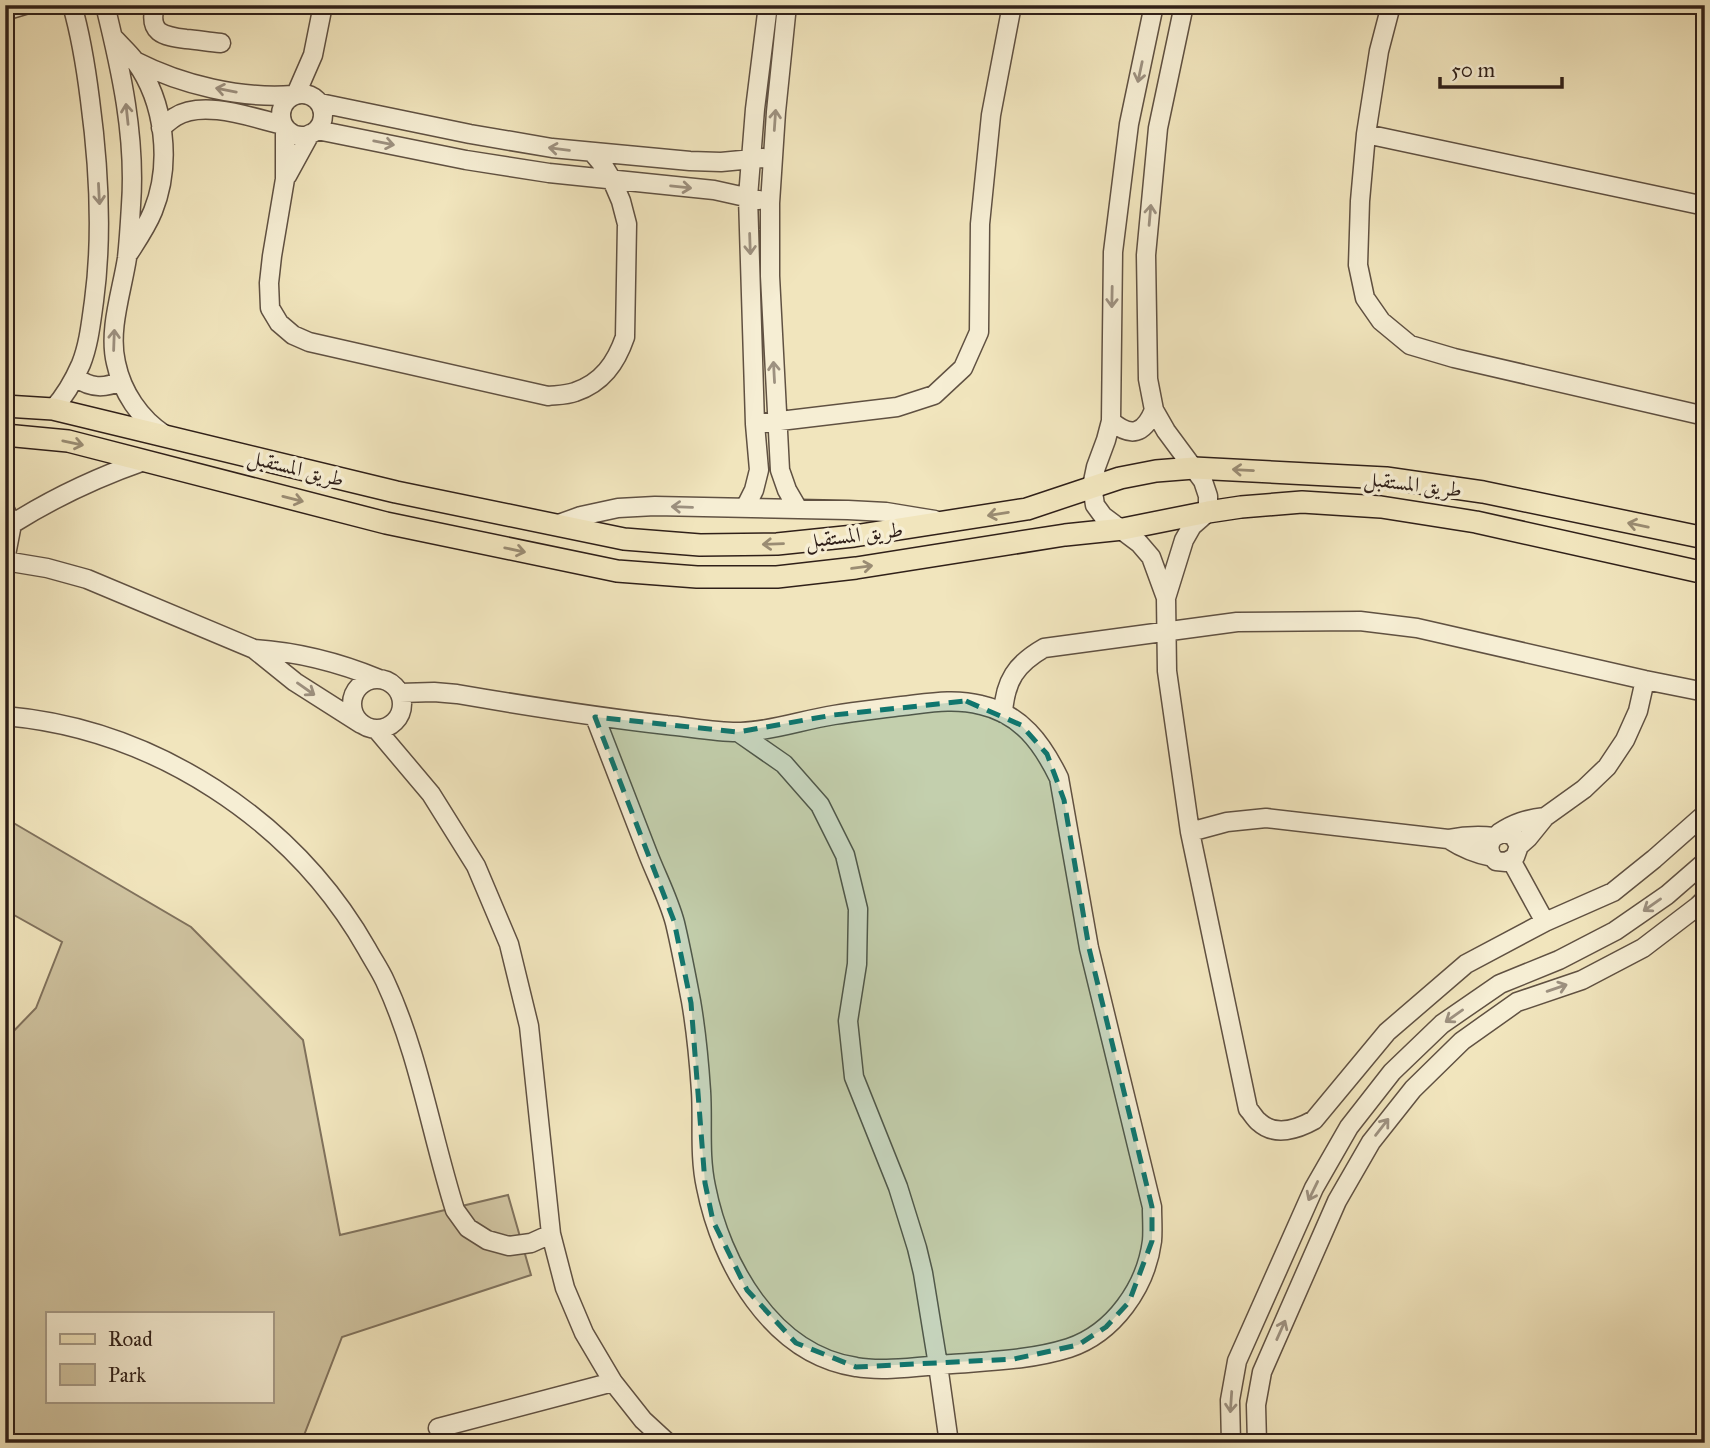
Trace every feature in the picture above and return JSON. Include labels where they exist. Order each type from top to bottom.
[{"type":"main road","name":"طريق المستقبل","points":[[5,406],[53,409],[396,492],[624,539],[700,545],[777,544],[854,537],[1027,509],[1120,478],[1156,471],[1194,468],[1386,478],[1483,492],[1705,538]]},
{"type":"main road","name":"طريق المستقبل","points":[[5,435],[68,441],[386,523],[617,571],[697,578],[777,577],[856,568],[1065,535],[1123,529],[1208,512],[1302,502],[1381,507],[1476,522],[1705,573]]},
{"type":"main road","points":[[1262,505],[1275,482],[1291,473]]},
{"type":"main road","points":[[386,523],[392,519],[398,506],[396,492]]},
{"type":"main road","points":[[429,532],[425,518],[433,499]]},
{"type":"main road","points":[[1027,509],[1037,509],[1055,518],[1065,535]]},
{"type":"street","points":[[5,11],[23,5]]},
{"type":"street","points":[[105,5],[124,90],[131,145],[132,201],[127,256],[113,339],[115,360],[120,381],[134,406],[154,428],[168,437]]},
{"type":"street","points":[[155,5],[152,19],[157,31],[169,37],[221,43]]},
{"type":"street","points":[[323,5],[313,55],[295,95],[283,105],[281,111],[284,126],[285,179],[272,256],[270,308],[279,323],[293,335],[309,342],[548,396],[574,393],[597,381],[610,369],[625,337],[628,224],[654,158]]},
{"type":"street","points":[[745,508],[754,490],[759,470],[755,424],[748,197],[755,109],[768,5]]},
{"type":"street","points":[[787,5],[770,203],[770,276],[780,470],[798,509]]},
{"type":"street","points":[[755,424],[897,407],[934,395],[963,368],[979,332],[980,224],[991,115],[1012,5]]},
{"type":"street","points":[[1184,5],[1158,128],[1146,255],[1148,379],[1154,410],[1203,481],[1208,496],[1208,512],[1192,526],[1184,540],[1166,598],[1167,671],[1190,832],[1248,1109],[1261,1124],[1274,1129],[1288,1130],[1314,1120],[1387,1032],[1466,964],[1545,922],[1613,892],[1705,814]]},
{"type":"street","points":[[1391,5],[1378,51],[1360,201],[1358,265],[1365,298],[1381,321],[1410,345],[1454,358],[1705,416]]},
{"type":"street","points":[[53,409],[68,390],[81,362],[90,331],[99,267],[100,202],[93,123],[86,71],[68,6]]},
{"type":"street","points":[[1150,11],[1129,124],[1113,252],[1111,421],[1092,486],[1095,505],[1103,516],[1139,542],[1151,557],[1166,598]]},
{"type":"street","points":[[112,36],[135,61],[147,82],[162,128],[161,182],[154,209],[127,256]]},
{"type":"street","points":[[285,179],[320,126],[324,114],[314,78],[313,55]]},
{"type":"street","points":[[135,61],[185,82],[253,95],[308,94],[319,102],[552,149],[690,161],[721,162],[773,157]]},
{"type":"street","points":[[162,128],[176,116],[193,110],[211,109],[284,126],[296,135],[314,132],[549,173],[714,190],[770,203]]},
{"type":"street","points":[[1366,134],[1705,206]]},
{"type":"street","points":[[592,152],[612,180],[628,224]]},
{"type":"street","points":[[75,377],[97,387],[120,381]]},
{"type":"street","points":[[1111,421],[1122,431],[1136,432],[1149,424],[1154,410]]},
{"type":"street","points":[[144,461],[8,517],[5,561],[47,568],[87,579],[254,649],[295,682],[369,727],[385,728],[393,724],[402,709],[400,693],[387,681],[331,661],[254,649]]},
{"type":"street","points":[[556,525],[618,508],[656,506],[886,512],[946,522]]},
{"type":"street","points":[[1003,713],[1009,681],[1030,656],[1044,648],[1237,622],[1360,621],[1417,628],[1705,691]]},
{"type":"street","points":[[379,679],[371,680],[358,688],[352,702],[356,718],[369,727],[432,794],[476,866],[509,944],[529,1026],[551,1234],[565,1288],[584,1333],[612,1382],[643,1420],[668,1443]]},
{"type":"street","points":[[1448,839],[1462,848],[1502,862],[1515,853],[1545,817],[1584,789],[1607,766],[1625,740],[1638,711],[1645,680]]},
{"type":"street","points":[[400,693],[457,694],[595,717],[738,733],[779,728],[833,715],[947,701],[985,705],[1021,725],[1037,740],[1059,778],[1089,948],[1152,1208],[1152,1241],[1144,1273],[1129,1302],[1106,1327],[1078,1345],[1047,1355],[890,1368],[856,1367],[825,1359],[796,1343],[772,1320],[747,1290],[728,1257],[713,1221],[705,1183],[701,1091],[691,1003],[674,920],[595,717]]},
{"type":"street","points":[[5,716],[87,730],[138,748],[219,791],[270,829],[314,874],[353,924],[385,979],[409,1038],[455,1210],[468,1228],[487,1240],[509,1246],[531,1243],[551,1234]]},
{"type":"street","points":[[738,733],[783,764],[820,806],[845,855],[858,909],[857,964],[848,1021],[854,1077],[898,1187],[917,1248],[938,1365],[948,1443]]},
{"type":"street","points":[[1492,857],[1489,847],[1496,835],[1513,824],[1545,817]]},
{"type":"street","points":[[1190,832],[1227,822],[1266,818],[1448,839],[1504,832],[1514,837],[1515,853],[1545,922]]},
{"type":"street","points":[[1231,1443],[1230,1400],[1237,1361],[1314,1188],[1349,1127],[1392,1072],[1443,1024],[1500,984],[1559,960],[1615,931],[1667,895],[1705,862]]},
{"type":"street","points":[[1257,1443],[1256,1405],[1262,1373],[1331,1213],[1371,1142],[1413,1088],[1462,1041],[1517,1002],[1582,980],[1643,948],[1705,899]]},
{"type":"street","points":[[438,1428],[612,1382]]},
{"type":"highlighted area","points":[[966,701],[1021,725],[1047,754],[1064,800],[1089,948],[1152,1207],[1152,1241],[1129,1302],[1106,1327],[1078,1345],[1014,1359],[856,1367],[796,1343],[747,1290],[713,1221],[705,1183],[691,1003],[674,921],[595,717],[738,732],[833,715]]},
{"type":"green space","points":[[5,818],[191,927],[303,1040],[340,1235],[508,1195],[531,1275],[342,1337],[301,1443],[5,1443],[5,1040],[36,1008],[62,942],[5,910]]}]
